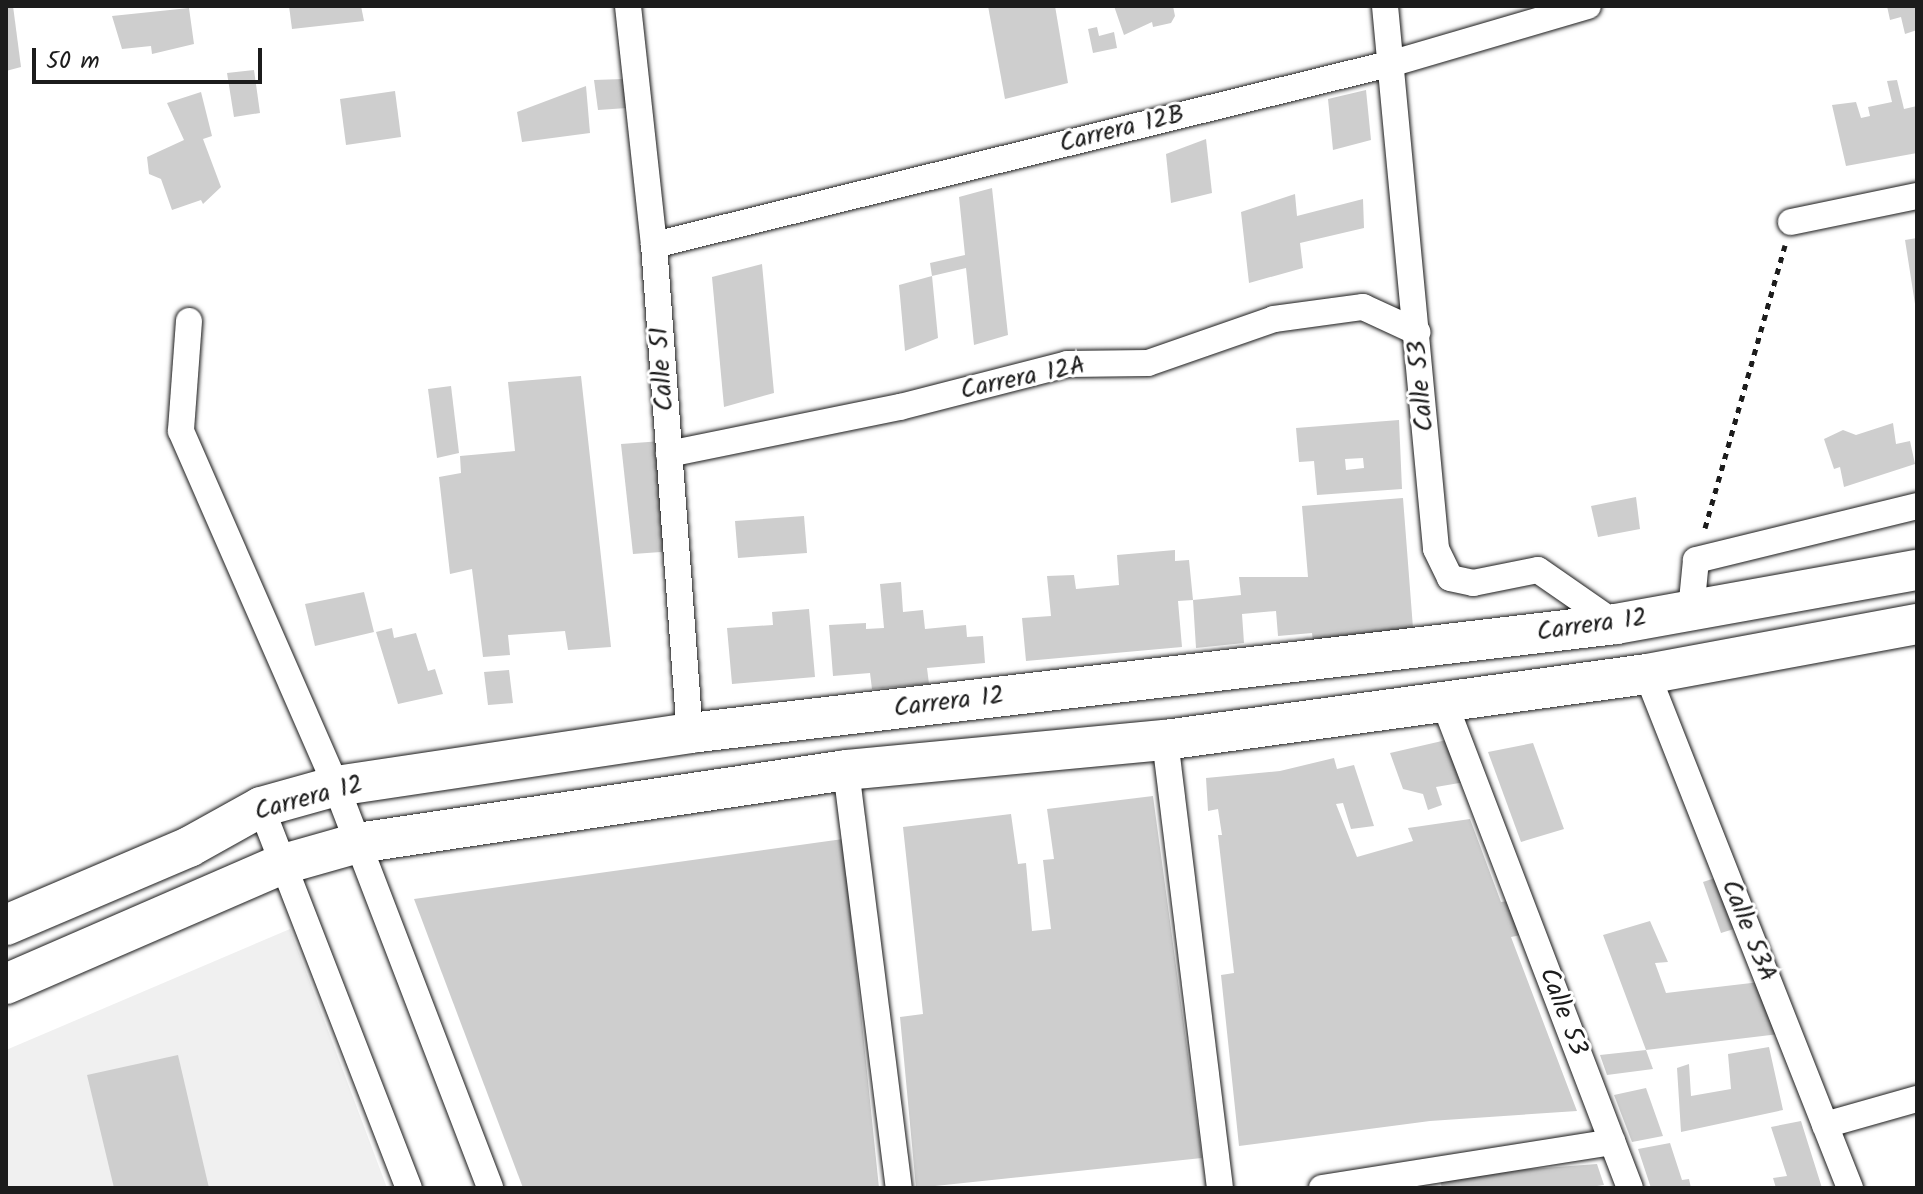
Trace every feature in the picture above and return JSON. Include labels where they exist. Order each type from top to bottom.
[{"type":"main road","name":"Carrera 12","points":[[6,925],[189,847],[261,807],[336,786],[690,733],[1616,624],[1917,570]]},
{"type":"main road","points":[[6,984],[280,865],[358,843],[846,770],[1165,740],[1647,674],[1917,624]]},
{"type":"street","name":"Calle 51","points":[[628,6],[654,245],[690,733]]},
{"type":"street","name":"Calle 53","points":[[1385,6],[1393,63],[1436,549],[1450,578],[1473,583],[1538,570],[1616,624]]},
{"type":"street","name":"Carrera 12B","points":[[654,245],[1393,63],[1588,6]]},
{"type":"street","points":[[1791,222],[1917,196]]},
{"type":"street","name":"Carrera 12A","points":[[669,454],[900,407],[1067,364],[1148,363],[1274,319],[1363,307],[1417,332]]},
{"type":"street","points":[[189,321],[181,431],[336,786],[490,1188]]},
{"type":"street","points":[[1691,611],[1696,560],[1917,506]]},
{"type":"street","name":"Calle 53A","points":[[1647,674],[1850,1188]]},
{"type":"street","name":"Calle 53","points":[[1444,702],[1630,1188]]},
{"type":"street","points":[[1165,740],[1220,1188]]},
{"type":"street","points":[[846,770],[899,1188]]},
{"type":"street","points":[[261,807],[280,865],[409,1188]]},
{"type":"street","points":[[1825,1125],[1917,1099]]},
{"type":"street","points":[[1322,1188],[1416,1182],[1612,1142]]},
{"type":"path","points":[[1696,560],[1791,222]]},
{"type":"shaded area","points":[[290,929],[387,1188],[6,1188],[6,1050]]},
{"type":"building","points":[[13,6],[21,67],[6,71],[6,8]]},
{"type":"building","points":[[289,6],[361,6],[364,21],[292,29]]},
{"type":"building","points":[[988,6],[1055,6],[1068,83],[1005,99]]},
{"type":"building","points":[[1114,6],[1173,6],[1175,16],[1171,23],[1153,27],[1152,22],[1124,35]]},
{"type":"building","points":[[1887,6],[1917,6],[1917,30],[1905,34],[1901,17],[1890,20]]},
{"type":"building","points":[[189,8],[194,44],[152,54],[151,46],[122,49],[112,16]]},
{"type":"building","points":[[1097,27],[1099,36],[1114,32],[1117,48],[1093,53],[1088,29]]},
{"type":"building","points":[[254,70],[260,113],[234,117],[227,73]]},
{"type":"building","points":[[623,79],[627,108],[598,110],[594,80]]},
{"type":"building","points":[[1897,80],[1904,109],[1917,106],[1917,153],[1846,166],[1832,105],[1856,102],[1861,118],[1870,116],[1868,107],[1892,102],[1887,81]]},
{"type":"building","points":[[586,86],[590,133],[522,142],[517,112]]},
{"type":"building","points":[[1366,90],[1371,140],[1333,150],[1328,99]]},
{"type":"building","points":[[395,91],[401,137],[346,145],[340,99]]},
{"type":"building","points":[[201,92],[212,136],[203,139],[221,187],[203,204],[201,200],[172,210],[161,179],[149,174],[147,157],[184,140],[167,103]]},
{"type":"building","points":[[1206,139],[1212,193],[1171,203],[1166,154]]},
{"type":"building","points":[[992,188],[1008,335],[974,345],[966,268],[932,276],[930,263],[965,255],[959,197]]},
{"type":"building","points":[[1295,194],[1297,216],[1363,199],[1364,228],[1300,243],[1303,268],[1249,283],[1241,212]]},
{"type":"building","points":[[1917,238],[1917,304],[1915,304],[1905,240]]},
{"type":"building","points":[[762,264],[774,393],[724,407],[712,277]]},
{"type":"building","points":[[932,276],[938,338],[905,351],[899,285]]},
{"type":"building","points":[[581,376],[611,647],[568,650],[565,631],[508,635],[510,655],[483,657],[472,569],[450,574],[439,477],[461,473],[460,456],[515,451],[508,382]]},
{"type":"building","points":[[451,386],[459,453],[437,458],[428,389]]},
{"type":"building","points":[[1399,420],[1402,489],[1317,495],[1314,461],[1299,462],[1296,428]],"holes":[[[1363,458],[1364,468],[1346,470],[1345,459]]]},
{"type":"building","points":[[1893,423],[1896,444],[1910,441],[1915,464],[1844,487],[1840,467],[1834,469],[1824,439],[1843,430],[1856,435]]},
{"type":"building","points":[[662,441],[675,551],[633,554],[621,444]]},
{"type":"building","points":[[1636,497],[1640,529],[1598,537],[1591,506]]},
{"type":"building","points":[[1403,498],[1414,641],[1314,649],[1312,633],[1278,636],[1276,611],[1242,614],[1244,643],[1196,648],[1193,600],[1241,595],[1239,577],[1308,577],[1302,506]]},
{"type":"building","points":[[804,516],[807,553],[738,558],[735,521]]},
{"type":"building","points":[[1175,550],[1175,561],[1189,560],[1193,600],[1178,601],[1182,647],[1026,661],[1022,618],[1051,616],[1047,576],[1074,575],[1076,589],[1119,585],[1117,555]]},
{"type":"building","points":[[901,582],[903,612],[923,610],[925,629],[966,625],[967,637],[983,636],[985,663],[927,668],[929,684],[872,689],[870,673],[833,676],[829,625],[866,623],[866,629],[884,628],[880,584]]},
{"type":"building","points":[[364,592],[374,632],[315,646],[305,604]]},
{"type":"building","points":[[809,609],[815,677],[732,684],[727,628],[773,625],[772,612]]},
{"type":"building","points":[[392,628],[394,638],[416,633],[428,671],[435,669],[443,694],[398,704],[376,632]]},
{"type":"building","points":[[509,670],[513,703],[488,705],[484,672]]},
{"type":"building","points":[[1455,738],[1471,781],[1436,787],[1442,805],[1428,810],[1423,794],[1403,789],[1390,753]]},
{"type":"building","points":[[1533,743],[1564,829],[1521,842],[1488,752]]},
{"type":"building","points":[[1334,758],[1337,769],[1354,765],[1374,826],[1351,829],[1343,803],[1336,804],[1357,857],[1413,841],[1408,828],[1470,819],[1501,902],[1508,901],[1521,935],[1511,937],[1577,1111],[1430,1121],[1239,1146],[1221,975],[1234,973],[1218,835],[1222,835],[1218,809],[1208,811],[1206,778],[1280,771]]},
{"type":"building","points":[[1153,796],[1202,1158],[916,1188],[900,1017],[923,1014],[903,827],[1011,814],[1018,864],[1026,863],[1032,931],[1051,929],[1043,860],[1054,859],[1047,809]]},
{"type":"building","points":[[843,839],[879,1188],[523,1188],[414,899]]},
{"type":"building","points":[[1721,876],[1740,927],[1721,933],[1703,882]]},
{"type":"building","points":[[1650,921],[1668,962],[1655,963],[1666,993],[1760,982],[1779,1034],[1646,1050],[1603,935]]},
{"type":"building","points":[[1769,1047],[1783,1110],[1681,1132],[1677,1068],[1689,1064],[1691,1096],[1731,1089],[1728,1054]]},
{"type":"building","points":[[1646,1050],[1653,1069],[1607,1075],[1600,1055]]},
{"type":"building","points":[[178,1055],[209,1188],[114,1188],[87,1075]]},
{"type":"building","points":[[1646,1088],[1663,1136],[1632,1142],[1614,1095]]},
{"type":"building","points":[[1801,1121],[1822,1188],[1776,1188],[1773,1178],[1787,1176],[1771,1127]]},
{"type":"building","points":[[1670,1143],[1682,1180],[1689,1179],[1691,1188],[1651,1188],[1638,1149]]},
{"type":"building","points":[[1597,1164],[1604,1185],[1583,1188],[1442,1188],[1439,1176]]}]
